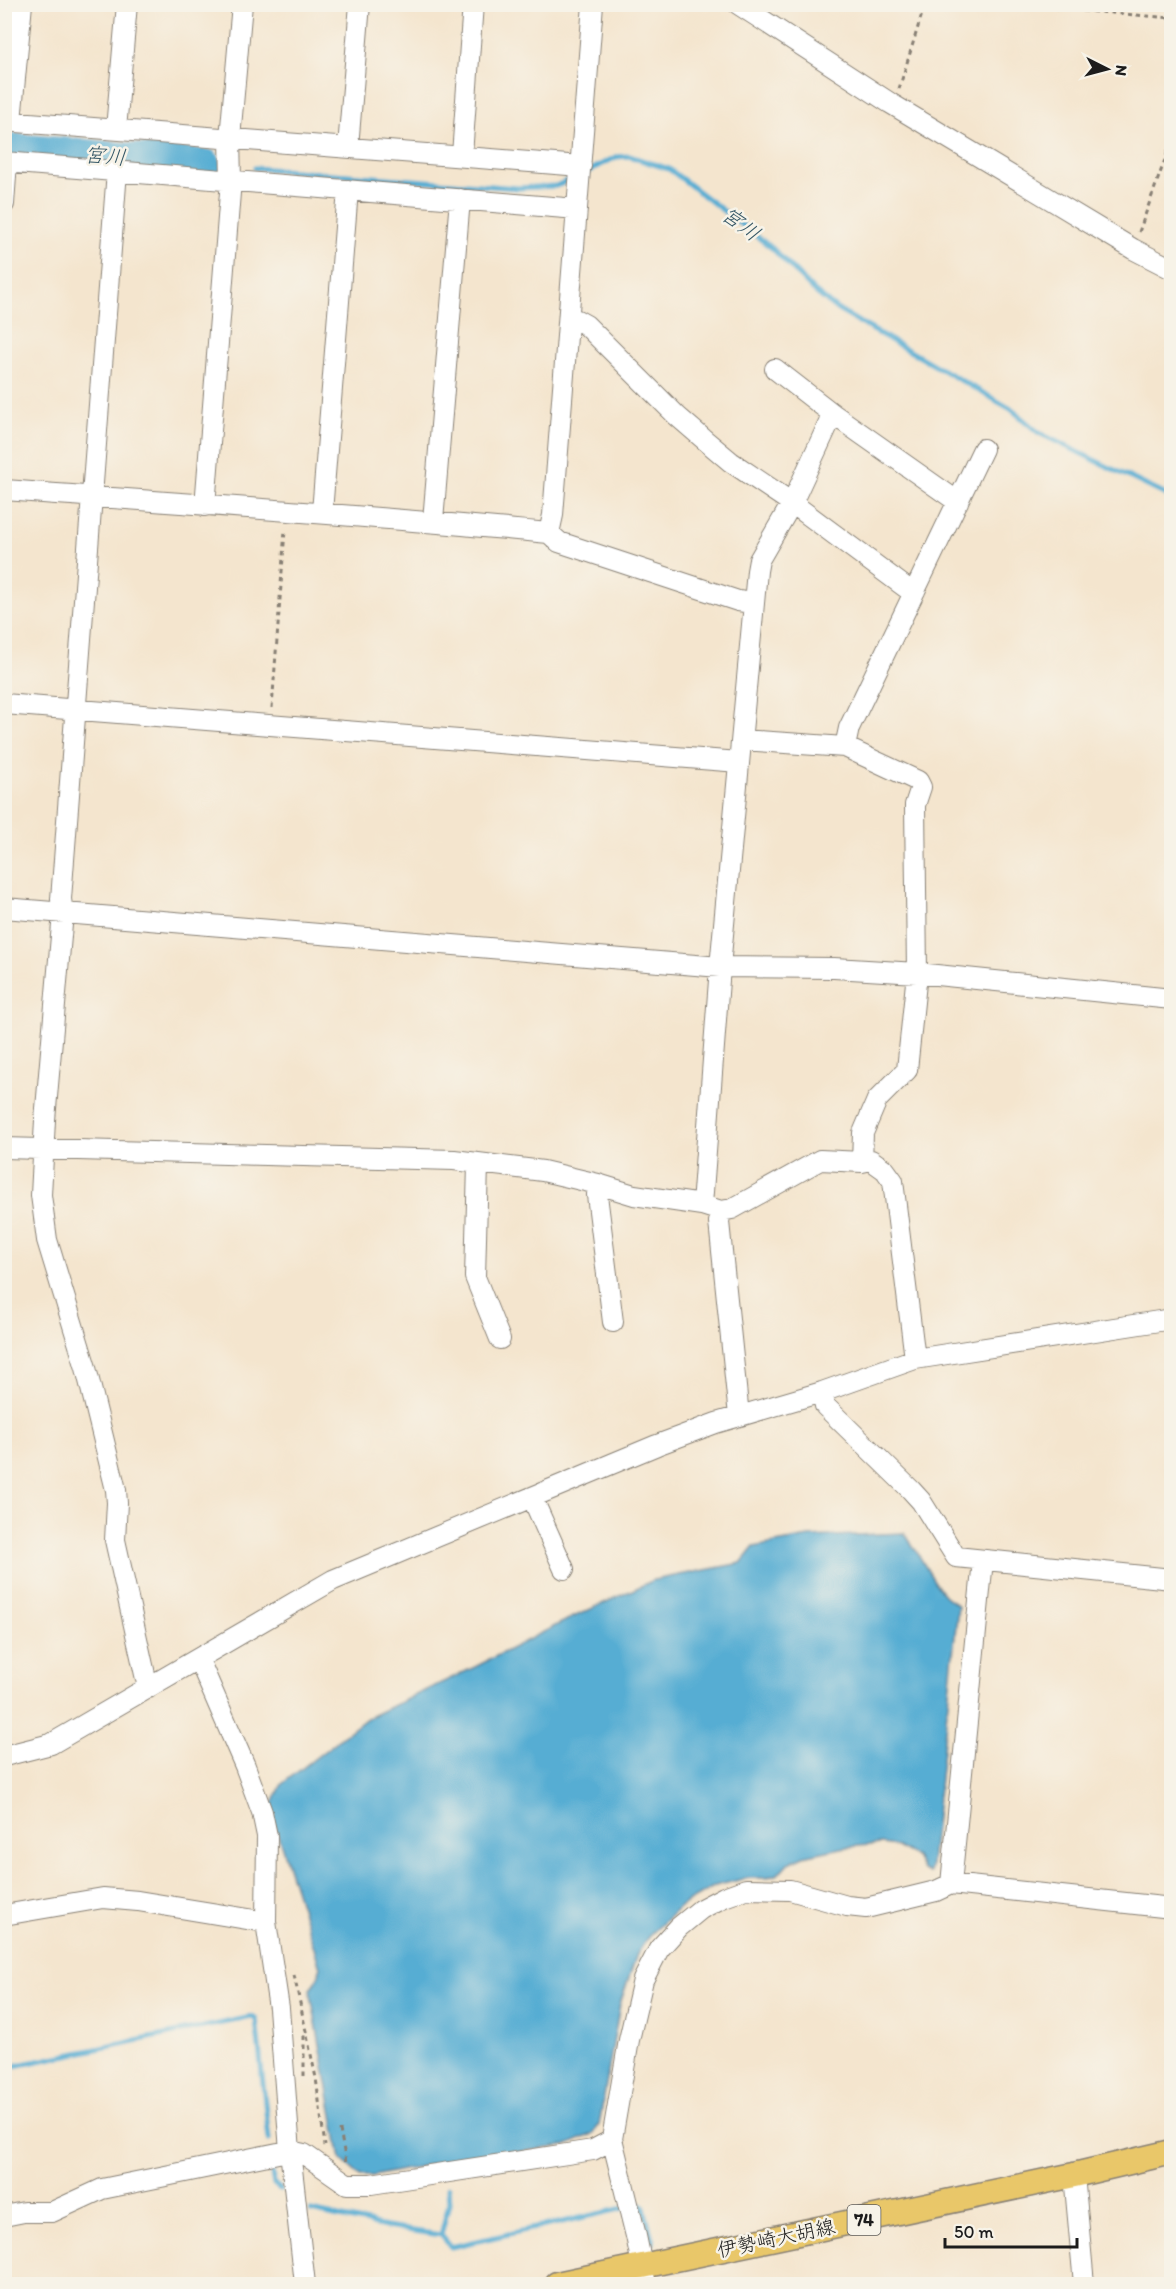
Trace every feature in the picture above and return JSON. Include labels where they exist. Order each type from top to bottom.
[{"type":"main road","name":"伊勢崎大胡線","points":[[557,2284],[644,2276],[1172,2152]]},
{"type":"street","points":[[22,4],[8,121],[581,166]]},
{"type":"street","points":[[116,129],[128,4]]},
{"type":"street","points":[[205,506],[231,180],[230,138],[242,4]]},
{"type":"street","points":[[348,147],[360,4]]},
{"type":"street","points":[[462,155],[473,4]]},
{"type":"street","points":[[549,532],[553,515],[594,4]]},
{"type":"street","points":[[738,4],[890,103],[1133,249],[1172,269]]},
{"type":"street","points":[[4,204],[6,162],[577,208]]},
{"type":"street","points":[[117,171],[61,899],[63,913],[42,1149],[41,1196],[47,1240],[86,1368],[116,1490],[114,1540],[148,1688]]},
{"type":"street","points":[[322,512],[348,190]]},
{"type":"street","points":[[433,521],[460,199]]},
{"type":"street","points":[[569,319],[586,325],[677,416],[731,462],[792,503],[905,588],[915,591]]},
{"type":"street","points":[[775,369],[833,414],[958,502]]},
{"type":"street","points":[[739,1416],[719,1222],[712,1208],[720,967],[753,603],[759,560],[792,503],[833,414]]},
{"type":"street","points":[[845,747],[849,728],[983,449]]},
{"type":"street","points":[[4,490],[245,509],[322,512],[549,532],[559,542],[738,601],[753,603]]},
{"type":"street","points":[[4,704],[739,762]]},
{"type":"street","points":[[742,740],[845,747],[918,781],[921,786],[915,805],[917,973],[907,1070],[877,1100],[862,1133],[861,1162]]},
{"type":"street","points":[[4,908],[720,967],[834,968],[917,973],[1172,999]]},
{"type":"street","points":[[4,1148],[454,1160],[543,1171],[634,1195],[712,1208],[732,1209],[819,1160],[861,1162],[871,1160],[885,1170],[893,1181],[915,1359]]},
{"type":"street","points":[[478,1164],[475,1277],[500,1339]]},
{"type":"street","points":[[598,1184],[597,1195],[613,1322]]},
{"type":"street","points":[[4,1756],[51,1744],[333,1580],[657,1445],[739,1416],[822,1392],[915,1359],[1172,1319]]},
{"type":"street","points":[[822,1392],[825,1406],[921,1501],[956,1557],[1172,1579]]},
{"type":"street","points":[[531,1497],[564,1569]]},
{"type":"street","points":[[951,1884],[983,1560]]},
{"type":"street","points":[[199,1660],[262,1812],[267,1836],[266,1922],[279,2008],[290,2151],[305,2284]]},
{"type":"street","points":[[644,2276],[612,2140],[629,2040],[644,1980],[659,1949],[679,1927],[701,1909],[746,1889],[790,1890],[848,1906],[866,1908],[936,1891],[951,1884],[1172,1908]]},
{"type":"street","points":[[4,1914],[103,1898],[138,1901],[266,1922]]},
{"type":"street","points":[[4,2216],[24,2212],[52,2212],[102,2189],[290,2151],[304,2154],[348,2184],[371,2184],[593,2150],[612,2140]]},
{"type":"street","points":[[1074,2175],[1084,2284]]},
{"type":"path","points":[[890,103],[897,93],[925,4]]},
{"type":"path","points":[[1002,4],[1172,18]]},
{"type":"path","points":[[1133,249],[1172,140]]},
{"type":"path","points":[[270,725],[286,511]]},
{"type":"path","points":[[293,1967],[316,2078],[328,2170],[347,2165],[340,2130]]},
{"type":"water","points":[[904,1533],[943,1594],[958,1606],[930,1873],[923,1870],[916,1857],[895,1846],[882,1844],[846,1847],[803,1856],[788,1863],[778,1874],[766,1878],[747,1878],[715,1886],[682,1905],[648,1937],[637,1954],[620,2004],[599,2125],[593,2134],[565,2146],[447,2161],[373,2176],[360,2176],[341,2159],[310,1990],[319,1975],[320,1967],[270,1810],[282,1784],[367,1718],[654,1580],[741,1563],[754,1547],[809,1537]]},
{"type":"waterway","name":"宮川","points":[[4,148],[206,165]]},
{"type":"waterway","name":"宮川","points":[[585,173],[616,157],[629,156],[669,169],[772,248],[814,291],[838,310],[1011,409],[1039,433],[1172,498]]},
{"type":"waterway","name":"宮川","points":[[255,168],[518,188],[556,186],[576,177]]},
{"type":"waterway","points":[[4,2068],[252,2017],[256,2019],[269,2140]]},
{"type":"waterway","points":[[270,2165],[274,2184],[280,2189]]},
{"type":"waterway","points":[[441,2235],[449,2203],[448,2188]]},
{"type":"waterway","points":[[633,2206],[643,2205],[653,2243]]},
{"type":"waterway","points":[[311,2211],[386,2227],[441,2235],[451,2247],[624,2208]]},
{"type":"waterway","points":[[1168,2284],[1172,2277]]}]
